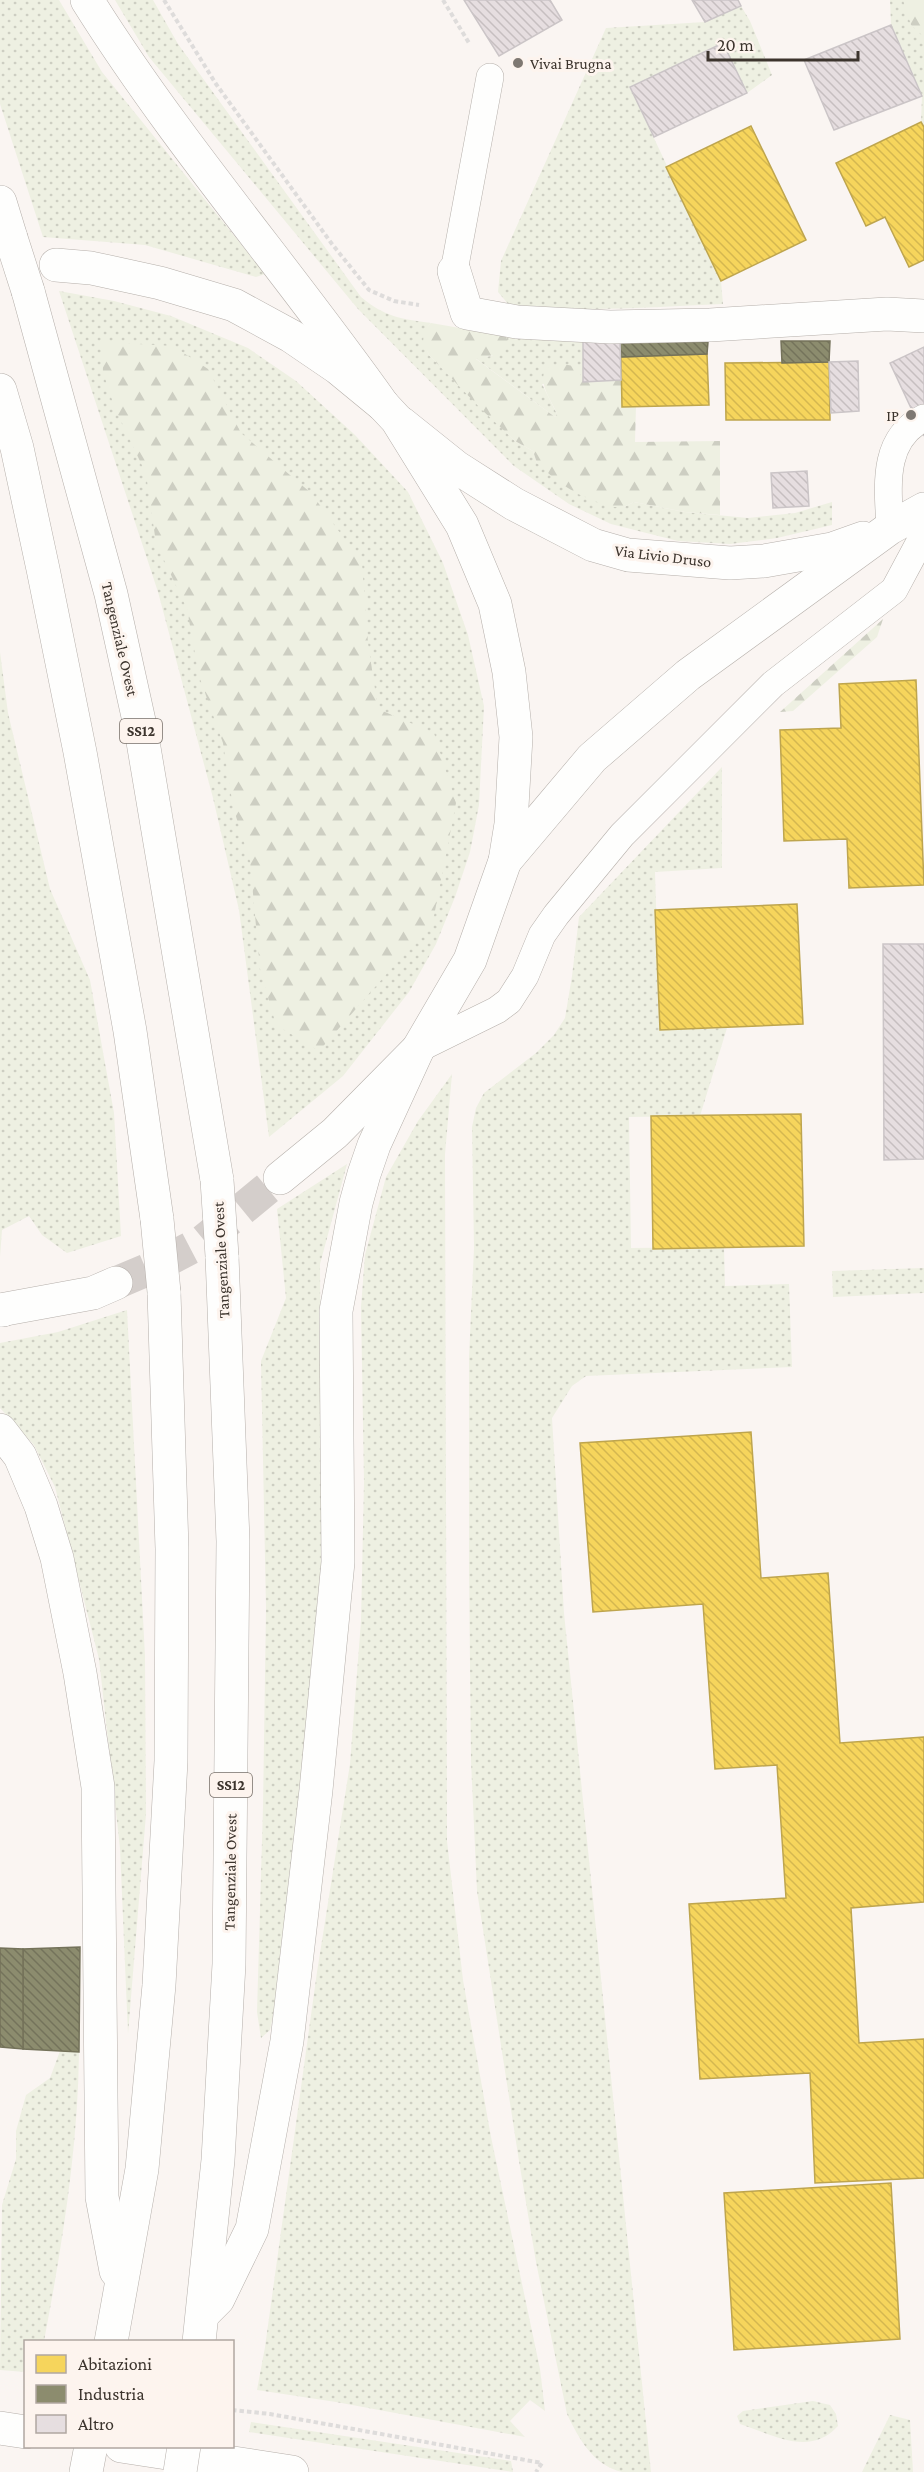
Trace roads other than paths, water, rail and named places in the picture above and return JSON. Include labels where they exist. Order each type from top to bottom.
[{"type":"main road","points":[[87,0],[123,57],[205,170],[326,324],[390,412],[462,525],[495,604],[509,672],[516,737],[512,824],[505,861],[470,960],[418,1049],[374,1146],[364,1174],[336,1311],[338,1562],[316,1790],[286,2041],[252,2229],[201,2330]]},
{"type":"main road","name":"Tangenziale Ovest","points":[[0,202],[28,291],[111,594],[141,730],[217,1180],[233,1541],[229,1965],[218,2160],[201,2330]]},
{"type":"main road","points":[[56,265],[91,268],[148,280],[234,305],[291,336],[319,355],[390,412]]},
{"type":"main road","points":[[454,272],[467,313],[517,322],[610,327],[718,324],[887,314],[924,316]]},
{"type":"main road","points":[[0,390],[34,525],[80,752],[130,1030],[157,1219],[164,1292],[172,1549],[171,1761],[159,1985],[142,2169],[115,2318]]},
{"type":"main road","name":"Via Livio Druso","points":[[390,412],[456,468],[514,504],[593,545],[628,555],[707,562],[764,561],[832,549],[890,528]]},
{"type":"main road","name":"Via Livio Druso","points":[[505,861],[592,758],[679,682],[890,528],[924,509]]},
{"type":"main road","points":[[280,1178],[335,1132],[418,1049]]},
{"type":"main road","points":[[1,1310],[93,1293],[116,1283]]},
{"type":"main road","points":[[0,1430],[20,1456],[41,1506],[57,1558],[80,1673],[98,1787],[102,2197],[115,2318]]},
{"type":"main road","points":[[0,2428],[24,2432]]},
{"type":"main road","points":[[86,2472],[91,2448]]},
{"type":"main road","points":[[134,2448],[292,2472]]},
{"type":"main road","points":[[180,2472],[184,2448]]},
{"type":"lane","points":[[454,272],[490,77]]},
{"type":"lane","points":[[890,528],[888,481],[891,456],[907,430],[924,418]]},
{"type":"lane","points":[[418,1049],[497,1010],[509,1001],[525,976],[542,935],[622,835],[772,684],[894,590],[924,534]]},
{"type":"tunnel","points":[[116,1283],[156,1266],[202,1242],[280,1178]]},
{"type":"place","name":"Vivai Brugna","points":[[518,63]]},
{"type":"place","name":"IP","points":[[911,415]]}]
